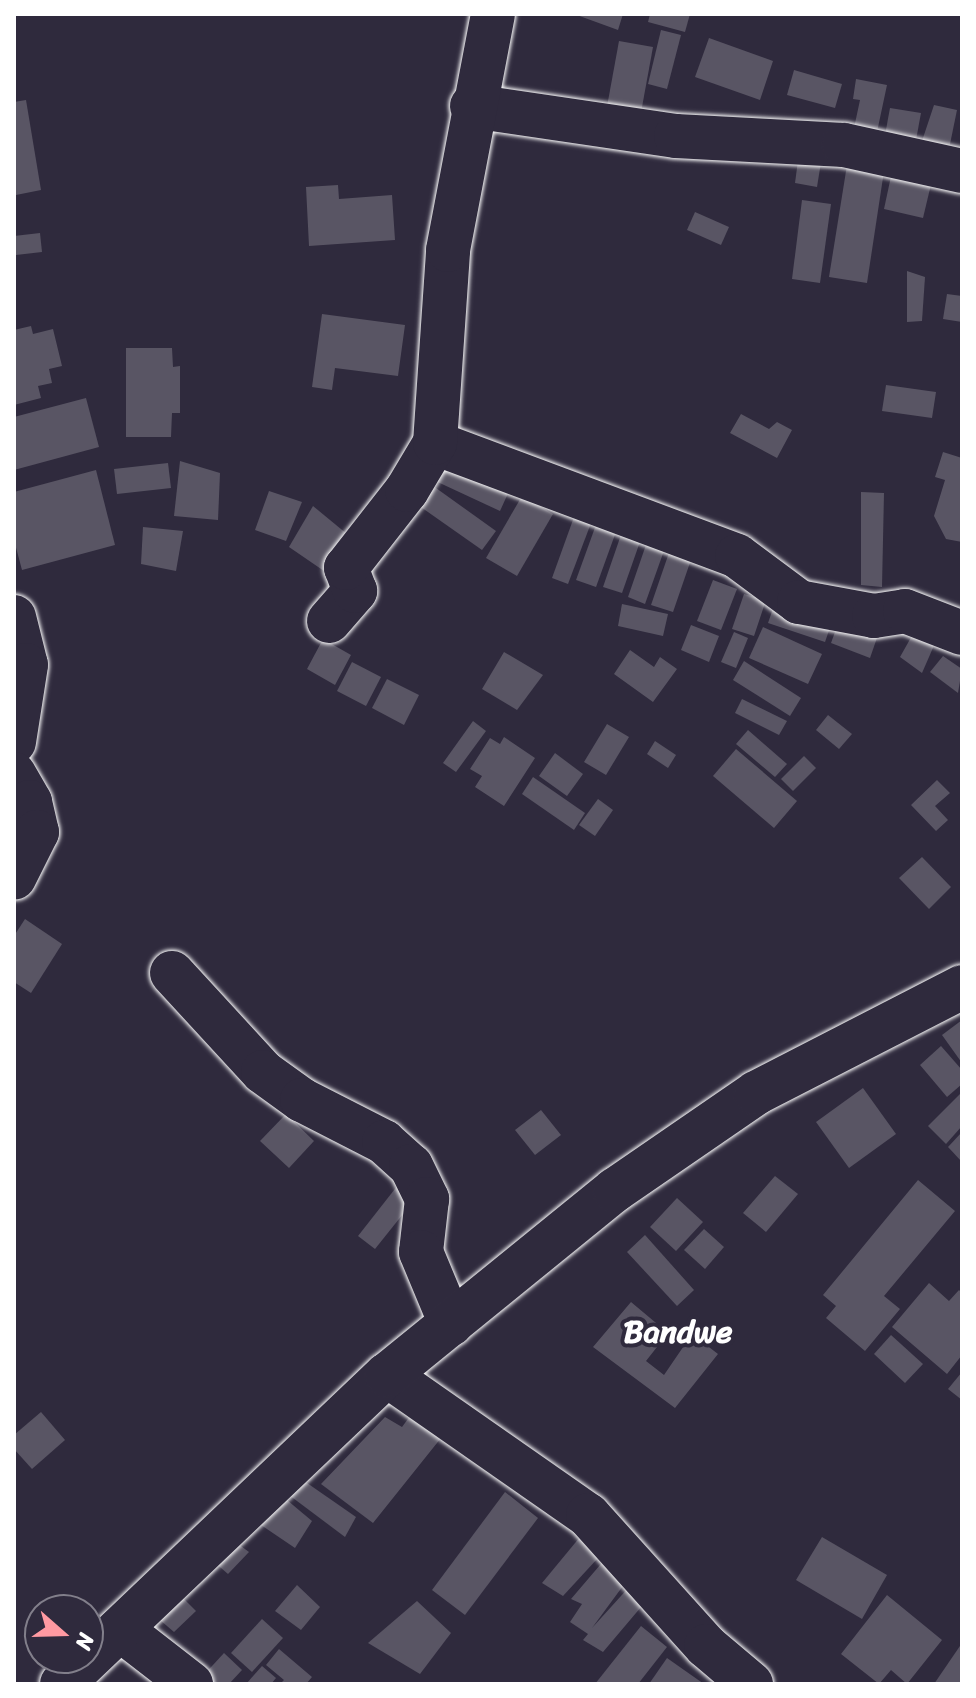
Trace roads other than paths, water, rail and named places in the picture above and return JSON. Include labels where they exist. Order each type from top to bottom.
[{"type":"street","points":[[329,621],[355,591],[346,568],[407,490],[435,443],[448,250],[472,106],[493,14]]},
{"type":"street","points":[[472,106],[676,136],[844,145],[962,171]]},
{"type":"street","points":[[435,443],[737,556],[799,602],[874,616],[905,611],[962,633]]},
{"type":"street","points":[[14,617],[26,665],[14,742]]},
{"type":"street","points":[[14,774],[30,802],[37,832],[14,878]]},
{"type":"street","points":[[172,973],[263,1072],[302,1100],[384,1142],[411,1166],[427,1199],[421,1252],[451,1324]]},
{"type":"street","points":[[62,1684],[387,1375],[615,1190],[756,1093],[962,987]]},
{"type":"street","points":[[387,1375],[588,1515],[706,1646],[751,1684]]},
{"type":"street","points":[[120,1629],[191,1684]]},
{"type":"district","name":"Bandwe","points":[[678,1332]]}]
